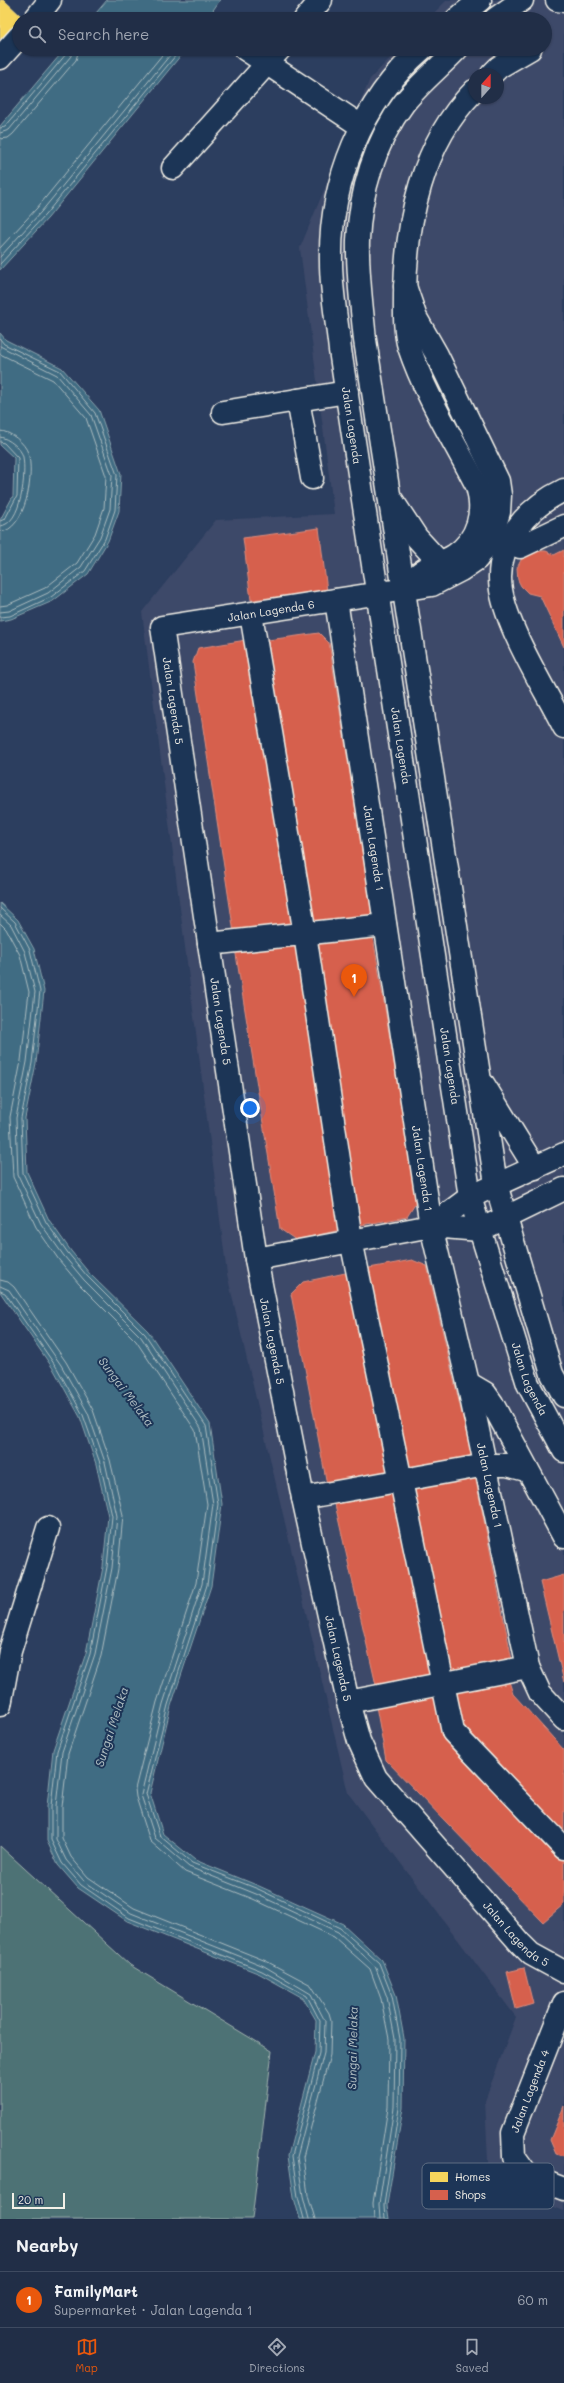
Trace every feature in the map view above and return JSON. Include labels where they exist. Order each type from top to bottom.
[{"type":"street","points":[[41,12],[50,0]]},
{"type":"street","points":[[311,12],[321,0]]},
{"type":"street","points":[[465,12],[480,0]]},
{"type":"street","points":[[505,12],[522,0]]},
{"type":"street","points":[[557,0],[564,1]]},
{"type":"street","points":[[0,58],[12,45]]},
{"type":"street","name":"Jalan Lagenda","points":[[416,56],[383,92],[361,126],[345,165],[337,194],[331,262],[347,392],[379,593],[470,1197],[528,1384],[564,1451]]},
{"type":"street","name":"Jalan Lagenda","points":[[450,56],[404,103],[384,134],[370,171],[363,204],[358,240],[365,340],[402,588],[496,1184],[504,1218],[552,1374],[564,1396]]},
{"type":"street","points":[[498,68],[518,56]]},
{"type":"street","points":[[173,168],[273,57],[361,126]]},
{"type":"street","points":[[402,588],[426,569],[455,554],[471,540],[479,518],[481,501],[477,486],[433,400],[409,346],[405,321],[406,251],[414,207],[434,148],[463,102],[468,97]]},
{"type":"street","name":"Jalan Lagenda 6","points":[[162,627],[251,614],[402,588],[432,585],[461,570],[477,558],[491,538],[499,512],[500,495],[498,481],[437,355],[416,318],[405,286]]},
{"type":"street","points":[[223,412],[347,392]]},
{"type":"street","points":[[298,400],[312,478]]},
{"type":"street","points":[[564,490],[553,495],[524,517],[507,541],[501,564],[501,590],[512,624],[564,727]]},
{"type":"street","points":[[388,494],[417,538],[440,563]]},
{"type":"street","points":[[507,541],[520,547],[564,526]]},
{"type":"street","name":"Jalan Lagenda 1","points":[[336,600],[431,1226],[468,1383],[528,1667],[540,1693],[564,1720]]},
{"type":"street","points":[[251,614],[305,934],[351,1240],[400,1480],[445,1684],[453,1732],[564,1848]]},
{"type":"street","name":"Jalan Lagenda 5","points":[[162,627],[256,1259],[303,1498],[348,1702],[359,1741],[376,1778],[520,1943],[531,1954],[564,1972]]},
{"type":"street","points":[[209,944],[386,925]]},
{"type":"street","points":[[478,1076],[535,1168]]},
{"type":"street","points":[[431,1226],[470,1197],[564,1154]]},
{"type":"street","points":[[256,1259],[431,1226],[480,1230],[564,1189]]},
{"type":"street","points":[[468,1383],[484,1393],[492,1403],[526,1470],[564,1537]]},
{"type":"street","points":[[303,1498],[486,1465],[507,1465],[526,1470]]},
{"type":"street","points":[[0,1705],[10,1651],[48,1528]]},
{"type":"street","points":[[348,1702],[528,1667]]},
{"type":"street","name":"Jalan Lagenda 4","points":[[518,2163],[514,2157],[513,2133],[564,2003]]},
{"type":"street","name":"Jalan Lagenda 4","points":[[554,2185],[564,2189]]},
{"type":"shaded area","points":[[447,0],[564,0],[564,2211],[554,2207],[554,2163],[488,2163],[485,2100],[516,2017],[348,1793],[227,1274],[142,612],[216,520],[334,514],[300,248],[370,79],[392,56],[552,56],[552,12],[435,12]]},
{"type":"green space","points":[[0,1846],[130,1965],[272,2051],[252,2219],[0,2219]]},
{"type":"water","points":[[107,0],[220,0],[212,12],[97,12]]},
{"type":"water","points":[[59,56],[180,56],[48,218],[0,270],[0,126]]},
{"type":"water","points":[[0,333],[6,340],[62,368],[99,410],[121,474],[119,511],[108,541],[88,574],[53,601],[11,619],[0,621],[0,520],[13,496],[14,458],[0,445]]},
{"type":"water","name":"Sungai Melaka","points":[[0,903],[18,920],[34,949],[44,991],[36,1063],[25,1118],[27,1172],[49,1220],[71,1251],[90,1274],[148,1331],[210,1424],[222,1504],[211,1586],[171,1706],[150,1793],[163,1834],[195,1860],[259,1886],[343,1924],[382,1960],[396,1995],[404,2038],[403,2108],[387,2205],[389,2219],[300,2219],[294,2198],[288,2156],[315,2052],[316,2020],[303,1998],[260,1974],[127,1921],[78,1888],[58,1865],[47,1841],[47,1806],[53,1750],[86,1653],[103,1567],[108,1516],[96,1464],[80,1417],[54,1370],[0,1292]]},
{"type":"building: Homes","points":[[0,0],[4,0],[17,12],[12,12],[12,39],[0,52]]},
{"type":"building: Shops","points":[[319,528],[327,591],[251,600],[243,538]]},
{"type":"building: Shops","points":[[564,550],[564,647],[540,596],[528,593],[521,586],[518,580],[517,568],[522,558],[534,551],[546,551],[554,555]]},
{"type":"building: Shops","points":[[319,633],[329,643],[373,918],[307,929],[268,640]]},
{"type":"building: Shops","points":[[252,639],[299,927],[234,933],[193,662],[198,648]]},
{"type":"building: Shops","points":[[372,931],[417,1201],[407,1217],[355,1226],[314,939]]},
{"type":"building: Shops","points":[[300,940],[344,1229],[296,1240],[280,1229],[235,948]]},
{"type":"building: Shops","points":[[412,1260],[427,1266],[473,1461],[407,1474],[364,1269]]},
{"type":"building: Shops","points":[[350,1272],[394,1476],[328,1490],[291,1294],[303,1282]]},
{"type":"building: Shops","points":[[474,1471],[513,1665],[450,1677],[411,1484]]},
{"type":"building: Shops","points":[[398,1486],[442,1680],[378,1694],[334,1500]]},
{"type":"building: Shops","points":[[564,1575],[564,1682],[540,1582]]},
{"type":"building: Shops","points":[[508,1678],[513,1694],[564,1750],[564,1838],[457,1731],[448,1686]]},
{"type":"building: Shops","points":[[438,1688],[447,1731],[564,1854],[564,1904],[543,1922],[386,1760],[375,1701]]},
{"type":"building: Shops","points":[[524,1968],[533,2004],[516,2009],[507,1972]]},
{"type":"building: Shops","points":[[564,2106],[564,2156],[556,2154],[550,2140]]},
{"type":"place","name":"FamilyMart","points":[[354,997]]}]
